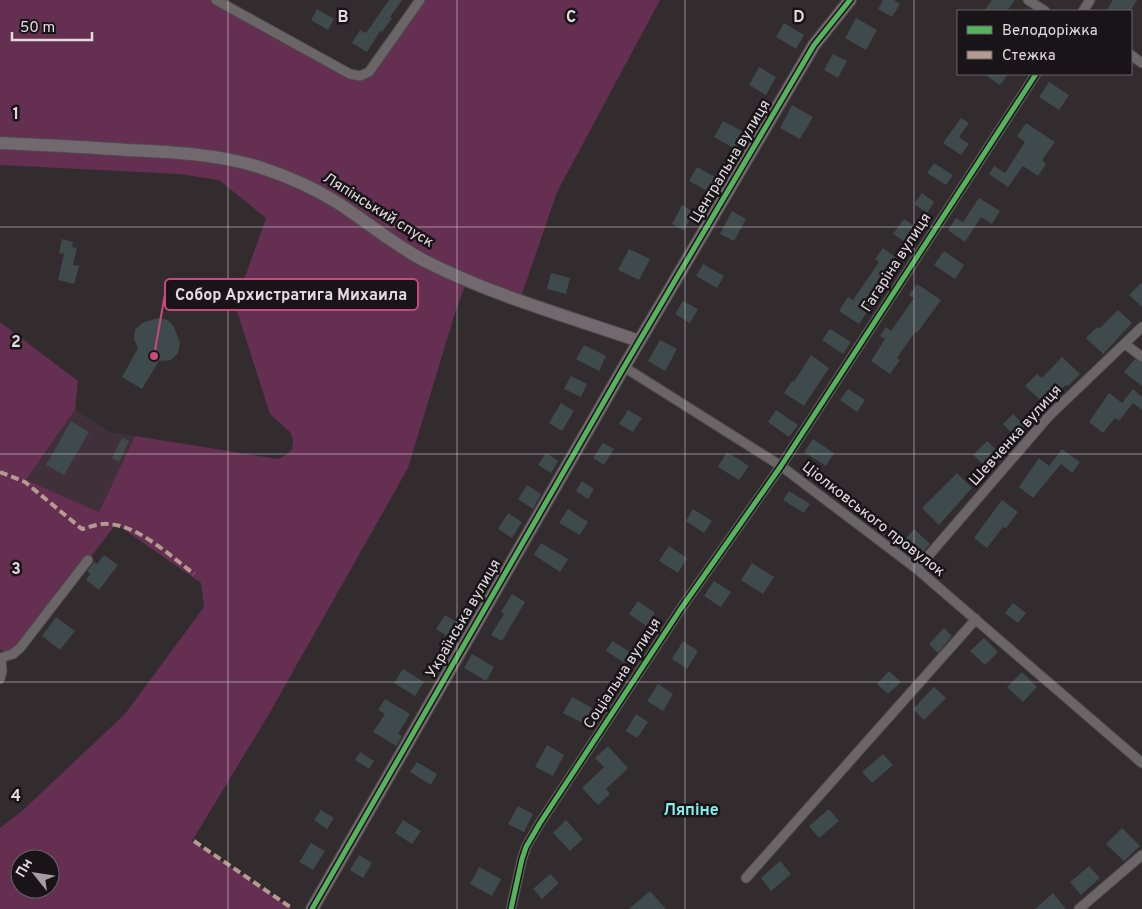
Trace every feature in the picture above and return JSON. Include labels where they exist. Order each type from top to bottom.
[{"type":"street","points":[[216,0],[350,74],[360,76],[369,72],[420,0]]},
{"type":"street","name":"Центральна вулиця","points":[[639,341],[814,45],[850,0]]},
{"type":"street","points":[[1028,0],[1043,10]]},
{"type":"street","name":"Гагаріна вулиця","points":[[781,466],[1035,75]]},
{"type":"street","name":"Ляпінський спуск","points":[[0,143],[183,153],[221,158],[258,167],[288,177],[317,191],[398,245],[441,269],[520,300],[639,341]]},
{"type":"street","name":"Шевченка вулиця","points":[[917,569],[1049,416],[1142,327]]},
{"type":"street","name":"Українська вулиця","points":[[312,909],[639,341]]},
{"type":"street","points":[[1125,344],[1142,357]]},
{"type":"street","name":"Ціолковського провулок","points":[[624,367],[781,466],[917,569],[1142,763]]},
{"type":"street","name":"Соціальна вулиця","points":[[511,909],[526,846],[540,823],[680,610],[781,466]]},
{"type":"street","points":[[0,679],[2,671],[0,659],[14,654],[20,648],[88,560]]},
{"type":"street","points":[[746,878],[976,619]]},
{"type":"street","points":[[1079,909],[1142,854]]},
{"type":"shaded area","points":[[0,0],[216,0],[350,74],[369,72],[420,0],[660,0],[557,192],[520,300],[467,280],[455,313],[408,468],[269,714],[192,841],[292,909],[0,909],[0,828],[21,812],[125,714],[204,607],[201,583],[116,524],[14,657],[0,649],[0,322],[78,381],[75,410],[26,480],[99,512],[135,436],[278,459],[292,449],[293,440],[290,432],[270,414],[235,305],[266,218],[219,180],[179,174],[0,165]]},
{"type":"shaded area","points":[[75,410],[110,432],[135,436],[99,512],[26,480]]},
{"type":"building","points":[[389,0],[402,0],[390,17],[392,18],[382,32],[380,31],[367,52],[352,43],[360,30],[366,33]]},
{"type":"building","points":[[883,0],[894,0],[900,4],[892,17],[878,9]]},
{"type":"building","points":[[992,0],[1015,0],[1008,10],[985,10]]},
{"type":"building","points":[[1113,0],[1137,0],[1131,10],[1107,10]]},
{"type":"building","points":[[317,9],[334,19],[328,30],[311,20]]},
{"type":"building","points":[[856,18],[877,30],[866,50],[845,38]]},
{"type":"building","points":[[784,23],[804,35],[796,49],[776,37]]},
{"type":"building","points":[[833,54],[847,61],[838,78],[824,70]]},
{"type":"building","points":[[759,67],[776,77],[766,95],[749,85]]},
{"type":"building","points":[[985,75],[1007,75],[1000,85]]},
{"type":"building","points":[[1049,82],[1069,95],[1059,110],[1039,97]]},
{"type":"building","points":[[792,105],[813,117],[800,139],[780,128]]},
{"type":"building","points":[[961,118],[969,123],[959,137],[969,144],[961,155],[943,143]]},
{"type":"building","points":[[723,121],[746,133],[737,150],[714,137]]},
{"type":"building","points":[[1026,123],[1055,142],[1042,160],[1046,164],[1038,176],[1023,166],[1008,187],[989,174],[994,166],[1005,173],[1025,142],[1017,136]]},
{"type":"building","points":[[934,163],[953,175],[946,185],[927,173]]},
{"type":"building","points":[[697,167],[717,178],[709,192],[689,181]]},
{"type":"building","points":[[922,193],[934,202],[927,213],[914,204]]},
{"type":"building","points":[[979,198],[1000,211],[992,224],[981,217],[965,242],[948,230],[956,218],[963,222]]},
{"type":"building","points":[[682,205],[694,212],[684,230],[672,224]]},
{"type":"building","points":[[732,211],[746,219],[734,241],[720,234]]},
{"type":"building","points":[[904,219],[921,230],[910,245],[893,234]]},
{"type":"building","points":[[62,239],[73,242],[72,247],[77,248],[73,265],[79,266],[74,284],[58,280],[64,254],[59,253]]},
{"type":"building","points":[[883,248],[899,260],[885,282],[887,283],[859,324],[839,311],[848,297],[853,300],[879,262],[875,259]]},
{"type":"building","points":[[629,249],[650,259],[639,280],[618,270]]},
{"type":"building","points":[[944,251],[964,265],[955,279],[934,265]]},
{"type":"building","points":[[703,264],[724,276],[717,288],[696,276]]},
{"type":"building","points":[[551,273],[570,278],[566,294],[547,289]]},
{"type":"building","points":[[1142,282],[1142,307],[1129,295]]},
{"type":"building","points":[[917,284],[941,300],[897,358],[900,360],[890,374],[871,361],[885,339],[880,336],[886,327],[891,331],[914,298],[909,295]]},
{"type":"building","points":[[683,301],[698,309],[690,323],[675,314]]},
{"type":"building","points":[[1118,310],[1132,323],[1103,354],[1086,338],[1097,327],[1099,329]]},
{"type":"building","points":[[158,318],[168,320],[174,327],[180,343],[178,353],[171,360],[159,361],[142,389],[122,377],[138,348],[134,339],[135,330],[142,323]]},
{"type":"building","points":[[830,329],[851,342],[843,354],[822,340]]},
{"type":"building","points":[[660,340],[677,349],[665,371],[648,361]]},
{"type":"building","points":[[584,345],[606,356],[599,371],[576,359]]},
{"type":"building","points":[[811,355],[829,368],[804,406],[784,393],[792,381],[794,382]]},
{"type":"building","points":[[1062,357],[1080,374],[1046,405],[1025,386],[1037,374],[1042,378]]},
{"type":"building","points":[[1135,359],[1142,363],[1142,386],[1124,372]]},
{"type":"building","points":[[571,376],[587,384],[581,397],[564,389]]},
{"type":"building","points":[[848,389],[865,400],[857,412],[840,400]]},
{"type":"building","points":[[1133,389],[1142,397],[1142,410],[1133,403],[1119,421],[1115,418],[1103,433],[1089,422],[1109,393],[1122,403]]},
{"type":"building","points":[[561,403],[574,411],[562,431],[549,423]]},
{"type":"building","points":[[628,410],[642,418],[633,432],[619,424]]},
{"type":"building","points":[[776,410],[798,425],[789,437],[768,422]]},
{"type":"building","points":[[1013,414],[1026,427],[1016,437],[1003,424]]},
{"type":"building","points":[[71,421],[89,432],[64,475],[46,465]]},
{"type":"building","points":[[122,438],[129,441],[119,462],[112,458]]},
{"type":"building","points":[[813,439],[834,453],[826,466],[804,452]]},
{"type":"building","points":[[987,441],[1001,454],[987,468],[973,455]]},
{"type":"building","points":[[603,443],[614,449],[604,465],[593,458]]},
{"type":"building","points":[[1062,449],[1080,462],[1072,473],[1061,464],[1033,498],[1019,487],[1039,458],[1049,466]]},
{"type":"building","points":[[727,452],[749,466],[739,480],[718,467]]},
{"type":"building","points":[[546,453],[558,461],[551,473],[538,465]]},
{"type":"building","points":[[957,473],[972,488],[939,525],[922,508]]},
{"type":"building","points":[[582,481],[594,489],[588,499],[576,491]]},
{"type":"building","points":[[527,485],[541,494],[533,509],[518,499]]},
{"type":"building","points":[[789,491],[810,504],[804,513],[783,500]]},
{"type":"building","points":[[1002,500],[1018,512],[1006,528],[1003,527],[987,548],[974,538]]},
{"type":"building","points":[[568,509],[588,522],[580,535],[559,523]]},
{"type":"building","points":[[693,509],[712,521],[704,533],[686,521]]},
{"type":"building","points":[[508,513],[522,522],[512,538],[498,529]]},
{"type":"building","points":[[914,529],[930,544],[921,554],[905,539]]},
{"type":"building","points":[[541,543],[568,559],[560,572],[534,555]]},
{"type":"building","points":[[669,546],[687,558],[678,573],[659,561]]},
{"type":"building","points":[[104,555],[118,565],[99,590],[86,580],[90,574],[87,571],[94,562],[97,564]]},
{"type":"building","points":[[752,563],[774,577],[763,594],[741,580]]},
{"type":"building","points":[[714,581],[731,592],[721,607],[704,596]]},
{"type":"building","points":[[512,594],[525,602],[502,641],[491,635],[504,614],[501,612]]},
{"type":"building","points":[[638,601],[655,613],[646,626],[629,614]]},
{"type":"building","points":[[1013,603],[1026,613],[1018,623],[1005,613]]},
{"type":"building","points":[[445,615],[463,626],[454,641],[436,629]]},
{"type":"building","points":[[56,617],[75,631],[60,650],[42,636]]},
{"type":"building","points":[[944,628],[952,636],[938,653],[929,644]]},
{"type":"building","points":[[984,638],[998,652],[985,665],[970,651]]},
{"type":"building","points":[[612,641],[632,653],[626,664],[606,651]]},
{"type":"building","points":[[683,641],[698,651],[687,669],[672,659]]},
{"type":"building","points":[[472,654],[494,667],[486,681],[464,668]]},
{"type":"building","points":[[403,669],[424,682],[415,696],[394,683]]},
{"type":"building","points":[[889,671],[901,682],[888,694],[877,684]]},
{"type":"building","points":[[1022,672],[1037,687],[1023,702],[1007,687]]},
{"type":"building","points":[[658,684],[673,694],[663,711],[647,701]]},
{"type":"building","points":[[934,687],[946,698],[924,720],[913,709]]},
{"type":"building","points":[[572,697],[592,708],[584,724],[563,713]]},
{"type":"building","points":[[385,699],[410,714],[398,734],[402,736],[396,746],[373,732],[385,714],[378,710]]},
{"type":"building","points":[[636,714],[648,722],[637,738],[626,731]]},
{"type":"building","points":[[547,745],[564,755],[553,776],[535,767]]},
{"type":"building","points":[[608,746],[628,768],[606,789],[610,794],[598,805],[582,788],[604,767],[595,758]]},
{"type":"building","points":[[360,752],[374,761],[369,769],[355,760]]},
{"type":"building","points":[[883,754],[893,765],[872,783],[862,772]]},
{"type":"building","points":[[417,762],[437,774],[431,785],[410,772]]},
{"type":"building","points":[[518,806],[533,814],[524,832],[508,824]]},
{"type":"building","points":[[829,809],[839,821],[819,838],[809,826]]},
{"type":"building","points":[[321,810],[334,818],[327,829],[314,820]]},
{"type":"building","points":[[403,820],[421,831],[412,844],[395,833]]},
{"type":"building","points":[[566,820],[583,839],[570,851],[553,833]]},
{"type":"building","points":[[1122,828],[1140,846],[1124,861],[1106,844]]},
{"type":"building","points":[[311,843],[325,851],[313,870],[299,862]]},
{"type":"building","points":[[359,855],[372,863],[363,878],[350,870]]},
{"type":"building","points":[[780,861],[791,874],[771,891],[761,878]]},
{"type":"building","points":[[1089,866],[1100,878],[1081,895],[1070,882]]},
{"type":"building","points":[[479,867],[501,879],[492,896],[470,884]]},
{"type":"building","points":[[550,874],[559,883],[542,899],[533,889]]},
{"type":"building","points":[[650,891],[666,909],[629,909]]},
{"type":"building","points":[[1053,893],[1066,909],[1035,909]]},
{"type":"marked path","points":[[0,472],[25,482],[82,529],[105,524],[131,530],[154,543],[194,574]]},
{"type":"marked path","points":[[194,841],[293,909]]},
{"type":"cycle path","points":[[312,909],[624,367],[814,45],[850,0]]},
{"type":"cycle path","points":[[511,909],[526,847],[540,823],[680,610],[781,466],[1035,75]]},
{"type":"place","name":"Собор Архистратига Михаила","points":[[154,356]]},
{"type":"district","name":"Ляпіне","points":[[691,811]]}]
